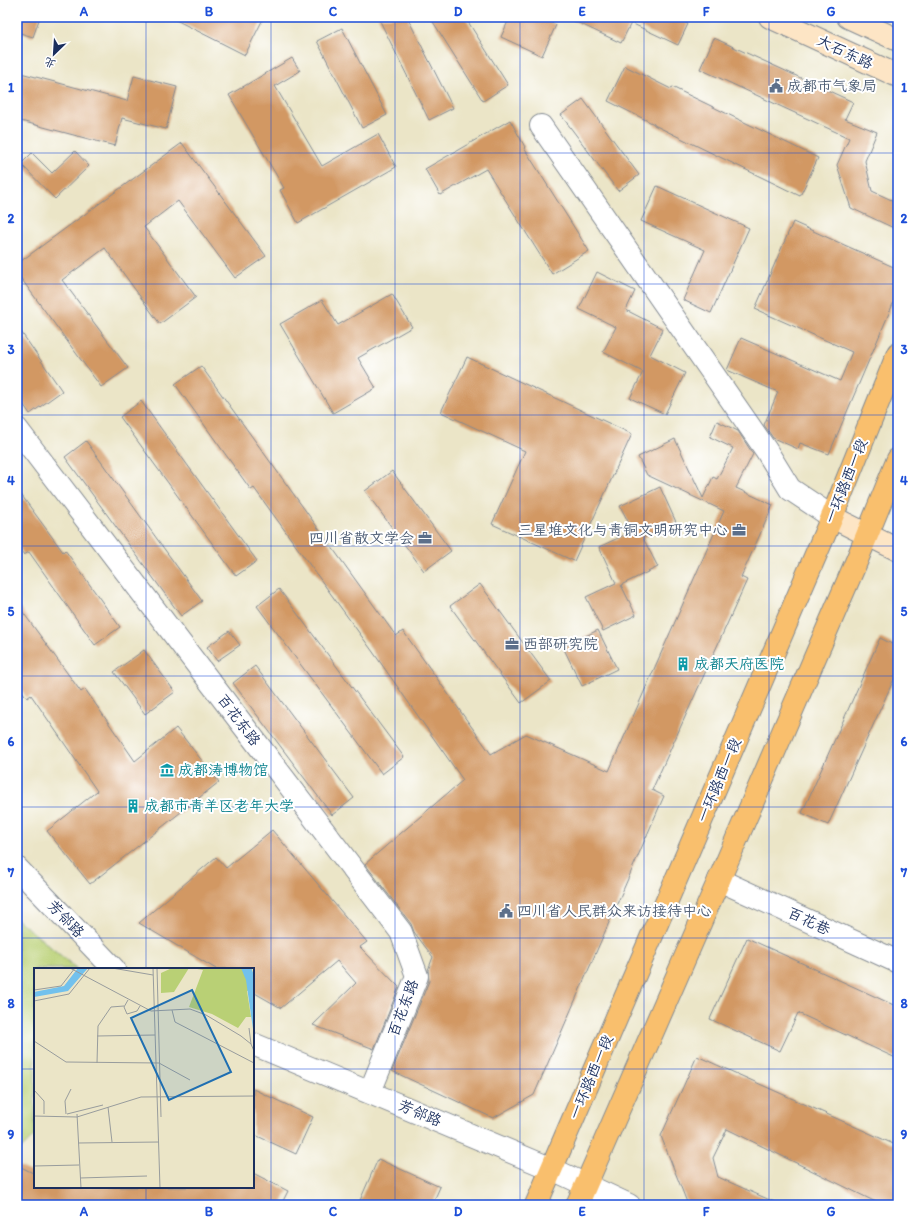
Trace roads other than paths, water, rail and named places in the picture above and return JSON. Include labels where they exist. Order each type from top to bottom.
[{"type":"main road","name":"大石东路","points":[[770,17],[898,76]]},
{"type":"main road","points":[[848,17],[898,40]]},
{"type":"main road","name":"一环路西一段","points":[[536,1205],[832,517],[898,352]]},
{"type":"main road","points":[[577,1205],[868,536],[898,459]]},
{"type":"main road","points":[[832,517],[898,550]]},
{"type":"street","points":[[541,126],[766,450],[790,489],[832,517]]},
{"type":"street","name":"百花东路","points":[[17,429],[401,932],[417,976],[370,1092]]},
{"type":"street","name":"芳邻路","points":[[17,868],[113,968]]},
{"type":"street","name":"百花巷","points":[[719,880],[898,962]]},
{"type":"street","name":"芳邻路","points":[[254,1044],[552,1169],[629,1205]]},
{"type":"place","name":"成都市气象局","points":[[776,86]]},
{"type":"place","name":"三星堆文化与青铜文明研究中心","points":[[739,530]]},
{"type":"place","name":"四川省散文学会","points":[[425,538]]},
{"type":"place","name":"西部研究院","points":[[512,644]]},
{"type":"place","name":"成都天府医院","points":[[683,664]]},
{"type":"place","name":"成都涛博物馆","points":[[167,770]]},
{"type":"place","name":"成都市青羊区老年大学","points":[[133,806]]},
{"type":"place","name":"四川省人民群众来访接待中心","points":[[506,911]]}]
